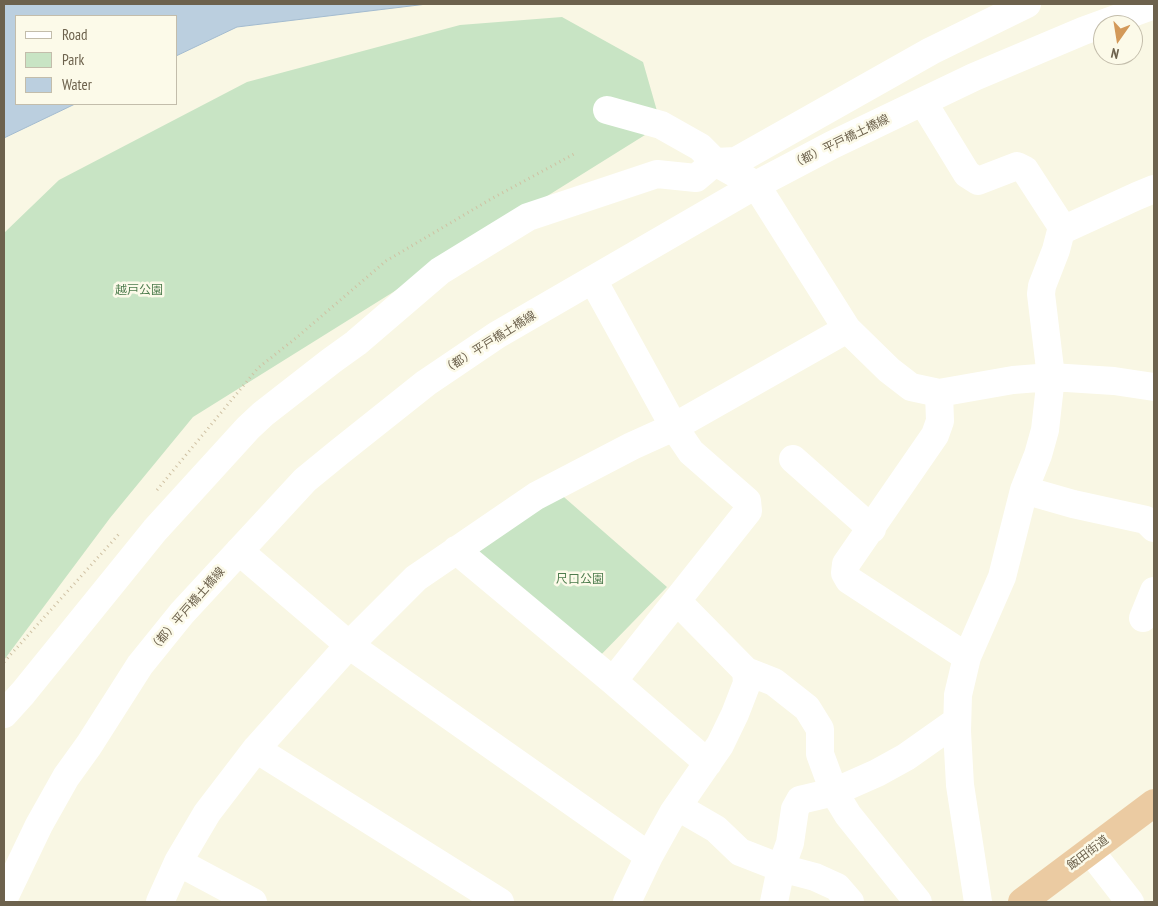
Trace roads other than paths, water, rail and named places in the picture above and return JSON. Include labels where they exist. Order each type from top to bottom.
[{"type":"highway","name":"飯田街道","points":[[1022,902],[1154,804]]},
{"type":"street","points":[[4,714],[155,530],[248,428],[262,414],[315,372],[356,343],[440,272],[528,217],[657,174],[696,178],[715,162],[736,161],[931,51],[1026,4]]},
{"type":"street","name":"（都）平戸橋土橋線","points":[[4,898],[39,825],[66,777],[89,745],[140,665],[182,613],[305,480],[426,383],[497,335],[756,185],[832,145],[974,77],[1045,46],[1154,5]]},
{"type":"street","points":[[924,102],[967,174],[978,181],[1017,166],[1025,170],[1062,228],[1041,294],[1051,377],[1045,430],[1038,455],[1024,490],[1002,577],[967,658],[958,695],[957,721],[960,785],[978,902]]},
{"type":"street","points":[[607,110],[661,125],[700,147],[715,162],[756,185],[847,329],[889,370],[912,387],[939,394],[1014,380],[1051,377],[1114,381],[1154,387]]},
{"type":"street","points":[[1062,228],[1067,228],[1154,189]]},
{"type":"street","points":[[593,280],[674,427],[691,452],[747,501],[748,507],[748,511],[613,681]]},
{"type":"street","points":[[160,902],[178,862],[207,813],[256,749],[349,645],[408,584],[536,496],[632,446],[674,427],[847,329]]},
{"type":"street","points":[[939,394],[940,421],[935,435],[872,529],[846,564],[845,573],[849,580],[967,658]]},
{"type":"street","points":[[793,458],[872,529]]},
{"type":"street","points":[[1024,490],[1072,504],[1146,520],[1154,528]]},
{"type":"street","points":[[456,550],[708,763]]},
{"type":"street","points":[[239,551],[349,645],[649,856]]},
{"type":"street","points":[[1142,618],[1154,591]]},
{"type":"street","points":[[678,601],[746,671],[774,682],[807,708],[820,729],[820,754],[834,792],[848,815],[918,902]]},
{"type":"street","points":[[627,902],[649,856],[678,807],[720,745],[747,683],[746,671]]},
{"type":"street","points":[[774,902],[781,868],[790,843],[795,809],[800,800],[834,792],[878,773],[906,757],[957,721]]},
{"type":"street","points":[[256,749],[500,902]]},
{"type":"street","points":[[678,807],[716,829],[740,852],[781,868],[816,877],[837,887],[850,902]]},
{"type":"street","points":[[1091,852],[1130,902]]},
{"type":"street","points":[[178,862],[253,902]]},
{"type":"water","points":[[4,4],[427,4],[237,27],[178,55],[178,15],[15,15],[15,105],[73,105],[4,138]]},
{"type":"park label","name":"越戸公園","points":[[139,291]]},
{"type":"park label","name":"尺口公園","points":[[580,580]]}]
